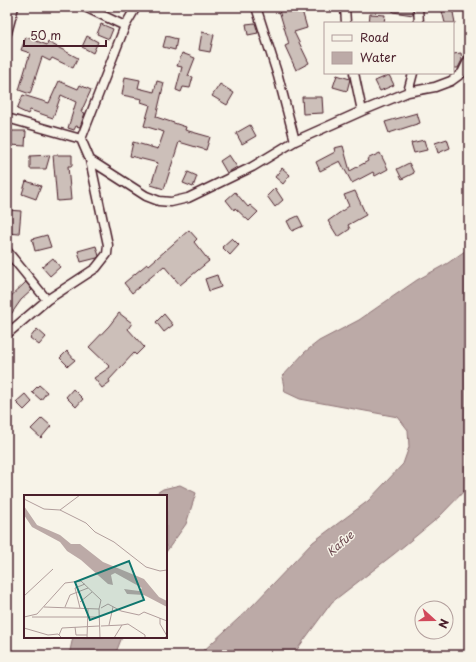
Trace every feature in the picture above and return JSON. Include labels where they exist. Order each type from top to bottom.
[{"type":"street","points":[[7,33],[14,7]]},
{"type":"street","points":[[85,7],[124,26]]},
{"type":"street","points":[[7,334],[47,300],[96,268],[107,254],[108,245],[90,160],[81,139],[124,26],[136,7]]},
{"type":"street","points":[[256,7],[278,76],[295,141]]},
{"type":"street","points":[[346,7],[346,22]]},
{"type":"street","points":[[418,7],[419,22]]},
{"type":"street","points":[[90,160],[146,196],[159,201],[171,202],[188,198],[252,167],[295,141],[362,111],[408,92],[435,87],[451,81],[462,73],[469,59]]},
{"type":"street","points":[[354,74],[362,111]]},
{"type":"street","points":[[408,92],[413,74]]},
{"type":"street","points":[[7,118],[81,139]]},
{"type":"street","points":[[7,251],[47,300]]},
{"type":"water","name":"Kafue","points":[[469,248],[469,486],[439,517],[332,602],[293,655],[199,655],[252,606],[313,542],[368,501],[403,464],[409,447],[408,430],[398,417],[300,399],[285,392],[282,377],[305,352],[319,341],[359,320],[417,280],[448,263]]},
{"type":"water","points":[[180,485],[196,493],[186,524],[167,551],[167,495],[154,495],[163,489]]},
{"type":"water","points":[[73,638],[122,638],[115,655],[69,655]]},
{"type":"building","points":[[278,7],[301,7],[307,28],[294,32],[309,63],[296,70],[285,46],[289,44]]},
{"type":"building","points":[[393,7],[413,7],[413,15],[393,12]]},
{"type":"building","points":[[441,7],[452,7],[455,23],[445,22]]},
{"type":"building","points":[[370,14],[385,15],[384,22],[369,22]]},
{"type":"building","points":[[255,23],[258,33],[248,35],[246,24]]},
{"type":"building","points":[[101,24],[113,29],[109,39],[97,34]]},
{"type":"building","points":[[202,32],[214,35],[210,52],[199,50]]},
{"type":"building","points":[[87,36],[98,42],[93,53],[82,47]]},
{"type":"building","points":[[166,36],[177,39],[175,50],[163,47]]},
{"type":"building","points":[[26,37],[47,45],[48,42],[78,58],[73,68],[52,58],[50,61],[42,57],[30,94],[19,90],[30,53],[21,50]]},
{"type":"building","points":[[182,53],[195,58],[188,76],[193,77],[190,88],[183,87],[181,92],[176,90],[182,67],[177,66]]},
{"type":"building","points":[[461,53],[462,60],[458,68],[454,68],[454,54]]},
{"type":"building","points":[[337,75],[350,79],[347,91],[333,87]]},
{"type":"building","points":[[389,75],[394,85],[380,91],[375,81]]},
{"type":"building","points":[[125,77],[140,80],[138,88],[154,92],[157,81],[164,83],[156,117],[186,127],[185,130],[210,137],[206,150],[179,142],[164,189],[151,185],[158,163],[130,156],[133,142],[158,149],[164,132],[144,126],[150,105],[141,102],[142,99],[122,95]]},
{"type":"building","points":[[59,81],[78,89],[80,85],[91,90],[81,112],[85,113],[80,127],[76,126],[74,130],[68,128],[76,102],[61,95],[53,118],[30,110],[28,114],[17,109],[23,95],[49,103]]},
{"type":"building","points":[[220,84],[234,93],[227,105],[212,96]]},
{"type":"building","points":[[302,97],[322,97],[323,113],[303,114]]},
{"type":"building","points":[[417,113],[420,123],[389,133],[385,122]]},
{"type":"building","points":[[250,125],[256,136],[242,144],[236,133]]},
{"type":"building","points":[[10,131],[26,131],[25,146],[10,145]]},
{"type":"building","points":[[447,139],[450,148],[438,153],[435,143]]},
{"type":"building","points":[[424,140],[427,150],[414,153],[411,143]]},
{"type":"building","points":[[343,146],[350,171],[368,161],[367,159],[380,153],[388,169],[375,176],[373,172],[352,183],[340,161],[320,171],[316,162],[335,152],[334,148]]},
{"type":"building","points":[[50,155],[46,169],[30,169],[30,156]]},
{"type":"building","points":[[53,155],[72,155],[72,166],[68,166],[71,200],[57,201]]},
{"type":"building","points":[[229,155],[237,167],[227,173],[220,161]]},
{"type":"building","points":[[409,163],[414,173],[402,179],[397,169]]},
{"type":"building","points":[[282,168],[290,175],[283,184],[275,177]]},
{"type":"building","points":[[188,172],[197,176],[193,187],[183,183]]},
{"type":"building","points":[[26,181],[41,186],[36,199],[22,194]]},
{"type":"building","points":[[275,188],[283,200],[275,207],[267,196]]},
{"type":"building","points":[[355,191],[366,215],[348,225],[350,229],[338,237],[328,221],[349,206],[344,195]]},
{"type":"building","points":[[235,192],[248,207],[250,205],[258,212],[249,221],[235,208],[234,210],[226,200]]},
{"type":"building","points":[[7,210],[21,211],[19,234],[7,233]]},
{"type":"building","points":[[298,216],[303,226],[292,231],[287,221]]},
{"type":"building","points":[[189,230],[197,239],[194,242],[209,261],[180,285],[164,266],[132,293],[124,283],[147,264],[149,265]]},
{"type":"building","points":[[47,235],[51,247],[35,251],[32,239]]},
{"type":"building","points":[[232,238],[239,245],[230,255],[222,247]]},
{"type":"building","points":[[96,246],[99,256],[97,258],[81,262],[78,251]]},
{"type":"building","points":[[53,258],[60,267],[50,276],[42,267]]},
{"type":"building","points":[[217,275],[221,287],[209,291],[205,279]]},
{"type":"building","points":[[26,282],[32,290],[21,300],[7,320],[7,300]]},
{"type":"building","points":[[119,313],[132,323],[128,329],[144,347],[136,355],[134,353],[109,380],[110,382],[102,388],[94,378],[110,367],[89,347]]},
{"type":"building","points":[[164,314],[173,325],[164,332],[156,322]]},
{"type":"building","points":[[37,329],[46,337],[39,345],[30,338]]},
{"type":"building","points":[[67,351],[75,360],[68,366],[60,358]]},
{"type":"building","points":[[39,385],[47,392],[41,400],[32,392]]},
{"type":"building","points":[[73,389],[83,399],[76,407],[66,397]]},
{"type":"building","points":[[25,394],[32,402],[24,410],[16,402]]},
{"type":"building","points":[[42,418],[51,426],[41,438],[31,429]]}]
